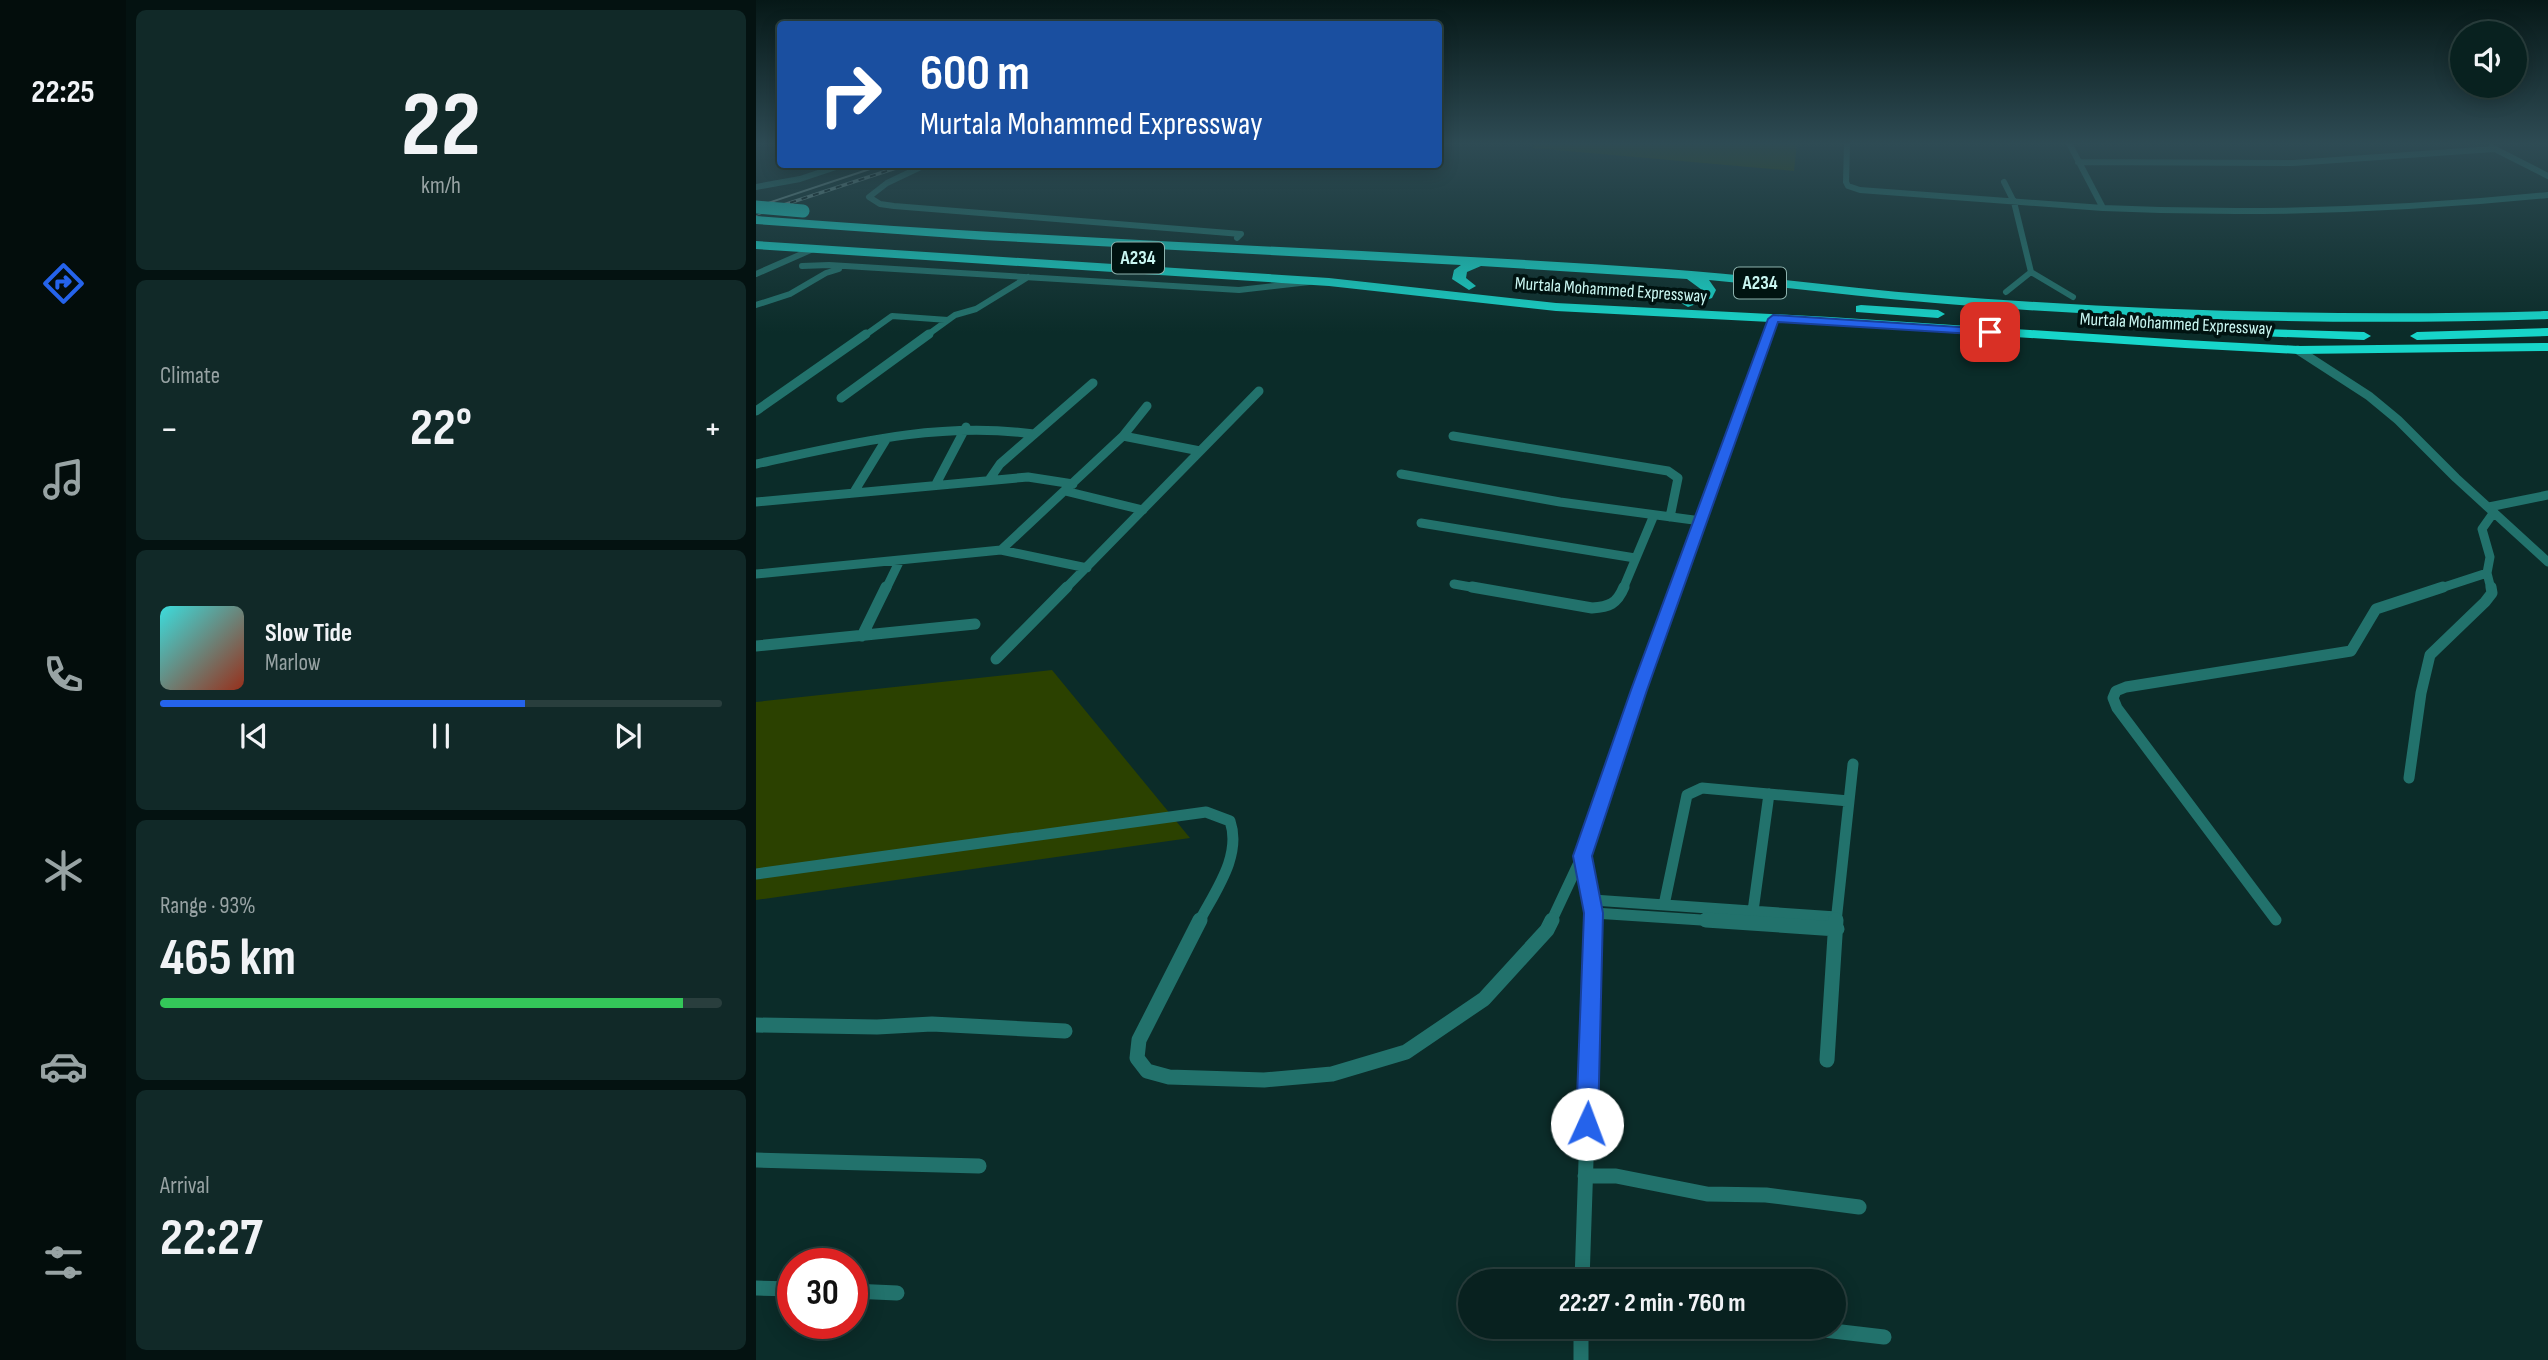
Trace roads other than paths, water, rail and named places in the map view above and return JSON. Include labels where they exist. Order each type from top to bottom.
[{"type":"highway","name":"Murtala Mohammed Expressway","points":[[756,207],[1237,238],[1559,255],[2073,297],[2257,305],[2428,306],[2548,302]]},
{"type":"highway","points":[[932,219],[996,237]]},
{"type":"highway","name":"Murtala Mohammed Expressway","points":[[756,220],[996,237],[1337,256],[1481,261],[1692,276],[1984,303],[2172,314],[2342,320],[2548,315]]},
{"type":"highway","name":"Murtala Mohammed Expressway","points":[[756,232],[1164,259],[1356,274],[1581,297],[1688,303],[1895,311],[2178,330],[2351,336],[2548,332]]},
{"type":"highway","name":"Murtala Mohammed Expressway","points":[[756,245],[785,253],[813,248],[1316,281],[1556,307],[2298,350],[2548,347]]},
{"type":"highway","points":[[1061,265],[1164,259]]},
{"type":"highway","points":[[1469,286],[1459,279],[1461,270],[1481,261]]},
{"type":"highway","points":[[1316,281],[1356,274]]},
{"type":"highway","points":[[1688,303],[1707,295],[1709,290],[1692,276]]},
{"type":"highway","points":[[2342,320],[2428,306]]},
{"type":"highway","points":[[2351,336],[2454,350]]},
{"type":"street","points":[[900,206],[1241,234],[1237,238]]},
{"type":"street","points":[[2015,206],[2031,272],[2073,297]]},
{"type":"street","points":[[2080,206],[2184,212],[2424,206]]},
{"type":"street","points":[[756,274],[785,253]]},
{"type":"street","points":[[802,266],[848,266],[1239,290],[1316,281]]},
{"type":"street","points":[[756,305],[790,294],[826,273],[848,266]]},
{"type":"street","points":[[2006,292],[2031,272]]},
{"type":"street","points":[[841,398],[948,320],[976,309],[1028,277]]},
{"type":"street","points":[[756,411],[892,316],[948,320]]},
{"type":"street","points":[[756,874],[1206,812],[1230,821],[1235,836],[1229,864],[1139,1040],[1137,1058],[1147,1071],[1169,1077],[1264,1080],[1332,1074],[1406,1052],[1485,999],[1546,930],[1582,856],[1621,739],[1773,319]]},
{"type":"street","points":[[2298,350],[2369,396],[2398,420],[2548,562]]},
{"type":"street","points":[[989,480],[1000,464],[1093,383]]},
{"type":"street","points":[[996,659],[1259,391]]},
{"type":"street","points":[[1002,550],[1123,436],[1147,407]]},
{"type":"street","points":[[756,464],[887,438],[967,427],[1000,427],[1034,434]]},
{"type":"street","points":[[936,484],[967,427]]},
{"type":"street","points":[[1123,436],[1200,451]]},
{"type":"street","points":[[1453,436],[1668,471],[1678,478],[1670,517]]},
{"type":"street","points":[[854,492],[887,438]]},
{"type":"street","points":[[1401,474],[1560,502],[1701,521]]},
{"type":"street","points":[[756,502],[1039,477],[1143,510]]},
{"type":"street","points":[[2409,778],[2429,656],[2458,625],[2480,609],[2492,593],[2487,573],[2491,558],[2482,529],[2492,510],[2548,495]]},
{"type":"street","points":[[1454,584],[1592,608],[1609,607],[1619,598],[1654,515]]},
{"type":"street","points":[[1422,523],[1636,558]]},
{"type":"street","points":[[756,574],[1002,550],[1087,569]]},
{"type":"street","points":[[862,636],[900,560]]},
{"type":"street","points":[[2276,920],[2117,708],[2113,698],[2116,691],[2126,687],[2351,651],[2376,609],[2487,573]]},
{"type":"street","points":[[756,646],[975,624]]},
{"type":"street","points":[[1827,1060],[1836,923],[1853,764]]},
{"type":"street","points":[[1664,905],[1687,795],[1702,788],[1849,801]]},
{"type":"street","points":[[1753,911],[1769,794]]},
{"type":"street","points":[[1582,856],[1594,906],[1582,1269]]},
{"type":"street","points":[[1594,906],[1664,905],[1753,911],[1836,923]]},
{"type":"street","points":[[1594,906],[1836,923]]},
{"type":"street","points":[[756,1025],[877,1027],[932,1024],[1065,1031]]},
{"type":"street","points":[[756,1160],[979,1166]]},
{"type":"street","points":[[1585,1176],[1616,1176],[1707,1194],[1766,1195],[1859,1207]]},
{"type":"street","points":[[756,1288],[777,1289]]},
{"type":"street","points":[[868,1292],[897,1293]]},
{"type":"street","points":[[1846,1333],[1884,1337]]},
{"type":"street","points":[[1581,1339],[1581,1360]]},
{"type":"railway","points":[[756,214],[779,206]]}]
